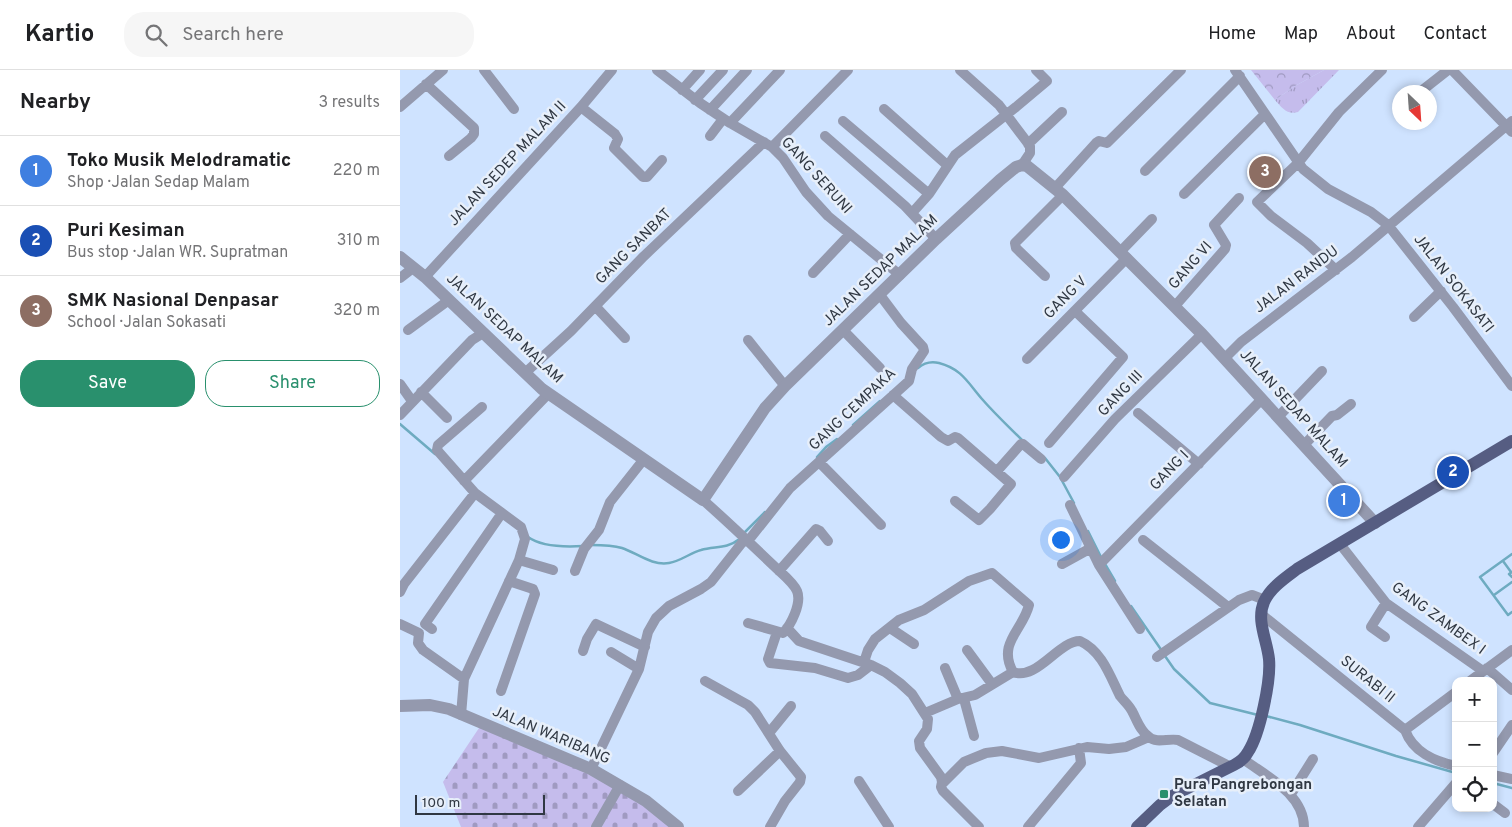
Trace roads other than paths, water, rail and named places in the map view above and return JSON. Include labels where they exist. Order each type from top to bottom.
[{"type":"main road","points":[[1137,827],[1172,796],[1231,767],[1243,759],[1254,741],[1270,673],[1261,614],[1265,600],[1271,592],[1288,576],[1512,441]]},
{"type":"street","points":[[400,107],[442,70]]},
{"type":"street","points":[[484,70],[514,109]]},
{"type":"street","name":"JALAN SEDEP MALAM II","points":[[425,277],[581,107],[612,70]]},
{"type":"street","name":"GANG SERUNI","points":[[657,70],[695,100],[768,145],[783,158],[816,203],[900,275]]},
{"type":"street","points":[[682,90],[700,70]]},
{"type":"street","points":[[695,100],[723,70]]},
{"type":"street","points":[[710,110],[747,70]]},
{"type":"street","points":[[710,136],[780,70]]},
{"type":"street","name":"GANG SANBAT","points":[[525,373],[596,307],[644,256],[768,145],[848,70]]},
{"type":"street","points":[[960,70],[999,105],[1028,144],[1030,150],[1022,165]]},
{"type":"street","points":[[912,213],[929,194],[947,165],[958,153],[1046,81],[1036,70]]},
{"type":"street","points":[[1046,276],[1016,248],[1015,243],[1096,143],[1099,141],[1106,143],[1182,70]]},
{"type":"street","points":[[1336,270],[1307,243],[1271,216],[1256,202],[1298,162],[1349,102],[1382,70]]},
{"type":"street","points":[[1429,85],[1448,70]]},
{"type":"street","points":[[1388,226],[1510,127],[1452,70]]},
{"type":"street","points":[[1144,171],[1237,73]]},
{"type":"street","name":"JALAN SOKASATI","points":[[1237,73],[1303,169],[1323,186],[1371,212],[1388,226],[1441,291],[1512,386]]},
{"type":"street","points":[[426,84],[474,128],[474,134],[471,138],[449,156]]},
{"type":"street","points":[[581,107],[615,134],[618,139],[614,148],[643,177],[647,177],[662,160]]},
{"type":"street","points":[[884,109],[947,165]]},
{"type":"street","points":[[1028,144],[1062,112]]},
{"type":"street","points":[[1184,194],[1266,114]]},
{"type":"street","points":[[843,121],[929,194]]},
{"type":"street","points":[[825,136],[912,213],[936,239]]},
{"type":"street","name":"JALAN SEDAP MALAM","points":[[400,257],[425,277],[548,394],[703,500],[765,408],[785,386],[936,239],[1010,171],[1022,165],[1031,168],[1059,191],[1175,306],[1279,416],[1375,524]]},
{"type":"street","name":"GANG VI","points":[[1175,306],[1226,250],[1226,245],[1214,225],[1239,198]]},
{"type":"street","name":"GANG V","points":[[1027,359],[1075,310],[1152,219]]},
{"type":"street","name":"JALAN RANDU","points":[[1224,358],[1248,336],[1336,270],[1388,226]]},
{"type":"street","points":[[813,273],[850,234]]},
{"type":"street","points":[[400,278],[413,268]]},
{"type":"street","points":[[1414,317],[1441,291]]},
{"type":"street","name":"GANG CEMPAKA","points":[[591,769],[638,669],[648,632],[656,618],[669,606],[711,582],[744,538],[790,488],[893,395],[910,376],[924,351],[923,347],[906,329],[880,295]]},
{"type":"street","points":[[408,330],[449,300]]},
{"type":"street","points":[[596,307],[625,338]]},
{"type":"street","points":[[1049,443],[1123,357],[1075,310]]},
{"type":"street","points":[[843,330],[880,368]]},
{"type":"street","points":[[400,415],[472,340],[483,332]]},
{"type":"street","name":"GANG III","points":[[1064,477],[1115,419],[1202,334]]},
{"type":"street","points":[[748,340],[785,386]]},
{"type":"street","points":[[1279,416],[1322,371]]},
{"type":"street","points":[[400,384],[412,401]]},
{"type":"street","points":[[421,392],[447,418]]},
{"type":"street","points":[[464,481],[548,394]]},
{"type":"street","points":[[893,395],[945,440],[949,441],[955,437],[958,438],[1011,482],[1011,485],[980,519],[976,519],[955,501]]},
{"type":"street","name":"GANG I","points":[[1101,562],[1262,399]]},
{"type":"street","points":[[1304,445],[1332,416],[1338,415],[1351,404]]},
{"type":"street","points":[[461,715],[464,679],[519,560],[524,533],[521,527],[501,515],[474,494],[438,453],[436,448],[482,407]]},
{"type":"street","points":[[1138,413],[1199,464]]},
{"type":"street","points":[[998,470],[1020,444],[1041,458]]},
{"type":"street","points":[[575,571],[587,546],[599,530],[610,502],[644,459]]},
{"type":"street","points":[[819,462],[881,525]]},
{"type":"street","points":[[400,592],[404,584],[474,494]]},
{"type":"street","points":[[703,500],[795,588],[798,597],[787,628],[782,633],[748,623]]},
{"type":"street","points":[[1070,505],[1091,548],[1140,629]]},
{"type":"street","points":[[432,629],[425,624],[501,515]]},
{"type":"street","points":[[778,571],[816,529],[828,541]]},
{"type":"street","points":[[1143,540],[1228,606]]},
{"type":"street","name":"GANG ZAMBEX I","points":[[1340,544],[1386,603],[1485,669],[1512,690]]},
{"type":"street","points":[[1062,564],[1091,548]]},
{"type":"street","points":[[519,560],[553,570]]},
{"type":"street","points":[[777,632],[768,660],[770,663],[815,668],[848,678],[858,675],[867,664],[872,643],[902,619],[917,614],[961,584],[992,573],[1029,606],[1012,640],[1007,655],[1007,661],[1012,672]]},
{"type":"street","points":[[501,691],[535,594],[533,589],[509,581]]},
{"type":"street","points":[[1160,655],[1228,606],[1252,595],[1265,600]]},
{"type":"street","points":[[1385,637],[1371,627],[1386,603]]},
{"type":"street","name":"SURABI II","points":[[1261,614],[1405,730],[1411,742],[1420,750],[1434,760],[1452,765]]},
{"type":"street","points":[[400,624],[419,633],[418,643],[423,650],[464,679]]},
{"type":"street","points":[[582,651],[596,624],[644,647]]},
{"type":"street","points":[[787,628],[799,641],[885,672],[912,694],[926,713],[928,724],[919,741],[919,746],[939,773],[942,779],[941,788],[943,791],[978,827]]},
{"type":"street","points":[[890,628],[914,644]]},
{"type":"street","points":[[926,713],[975,695],[1012,672],[1021,674],[1032,670],[1077,641],[1089,645],[1095,651],[1112,677],[1122,698],[1131,709],[1140,728],[1148,737],[1156,740],[1178,740],[1231,767]]},
{"type":"street","points":[[967,650],[992,684]]},
{"type":"street","points":[[1475,677],[1512,650]]},
{"type":"street","points":[[611,652],[638,669]]},
{"type":"street","points":[[945,668],[961,699],[974,736]]},
{"type":"street","points":[[705,681],[748,705],[755,712],[801,779],[785,801],[770,827]]},
{"type":"street","points":[[1405,730],[1452,695]]},
{"type":"street","name":"JALAN WARIBANG","points":[[400,706],[436,706],[449,709],[591,769],[655,807],[678,827]]},
{"type":"street","points":[[769,733],[791,706]]},
{"type":"street","points":[[1497,747],[1512,725]]},
{"type":"street","points":[[942,784],[964,762],[986,753],[1002,751],[1039,758],[1079,748],[1126,748],[1148,737]]},
{"type":"street","points":[[1028,827],[1082,759],[1079,748]]},
{"type":"street","points":[[738,791],[780,751]]},
{"type":"street","points":[[1243,759],[1291,794],[1304,818],[1304,827]]},
{"type":"street","points":[[1291,794],[1313,759]]},
{"type":"street","points":[[1497,776],[1512,779]]},
{"type":"street","points":[[859,781],[889,827]]},
{"type":"street","points":[[596,827],[620,785]]},
{"type":"street","points":[[1418,827],[1452,788]]},
{"type":"street","points":[[1497,807],[1504,812]]},
{"type":"waterway","points":[[918,368],[926,363],[933,362],[947,366],[959,373],[987,405],[1023,441]]},
{"type":"waterway","points":[[853,425],[880,401]]},
{"type":"waterway","points":[[400,424],[435,454]]},
{"type":"waterway","points":[[817,457],[837,439]]},
{"type":"waterway","points":[[1045,458],[1060,477],[1074,503]]},
{"type":"waterway","points":[[743,534],[765,512]]},
{"type":"waterway","points":[[1088,531],[1101,557]]},
{"type":"waterway","points":[[528,537],[547,545],[583,546]]},
{"type":"waterway","points":[[591,545],[618,547],[657,563],[669,563],[678,561],[701,550],[729,545],[738,540]]},
{"type":"waterway","points":[[1512,554],[1480,577],[1508,615],[1512,612]]},
{"type":"waterway","points":[[1503,561],[1511,572]]},
{"type":"waterway","points":[[1105,564],[1115,581]]},
{"type":"waterway","points":[[1512,572],[1509,574],[1512,577]]},
{"type":"waterway","points":[[1494,595],[1512,582]]},
{"type":"waterway","points":[[1131,606],[1162,651]]},
{"type":"waterway","points":[[1165,656],[1174,669],[1210,703],[1258,715]]},
{"type":"waterway","points":[[1266,716],[1452,772]]},
{"type":"waterway","points":[[1497,784],[1512,788]]},
{"type":"place","name":"SMK Nasional Denpasar","points":[[1265,172]]},
{"type":"place","name":"Puri Kesiman","points":[[1453,472]]},
{"type":"place","name":"Toko Musik Melodramatic","points":[[1344,501]]},
{"type":"place","name":"Pura Pangrebongan Selatan","points":[[1164,794]]}]
